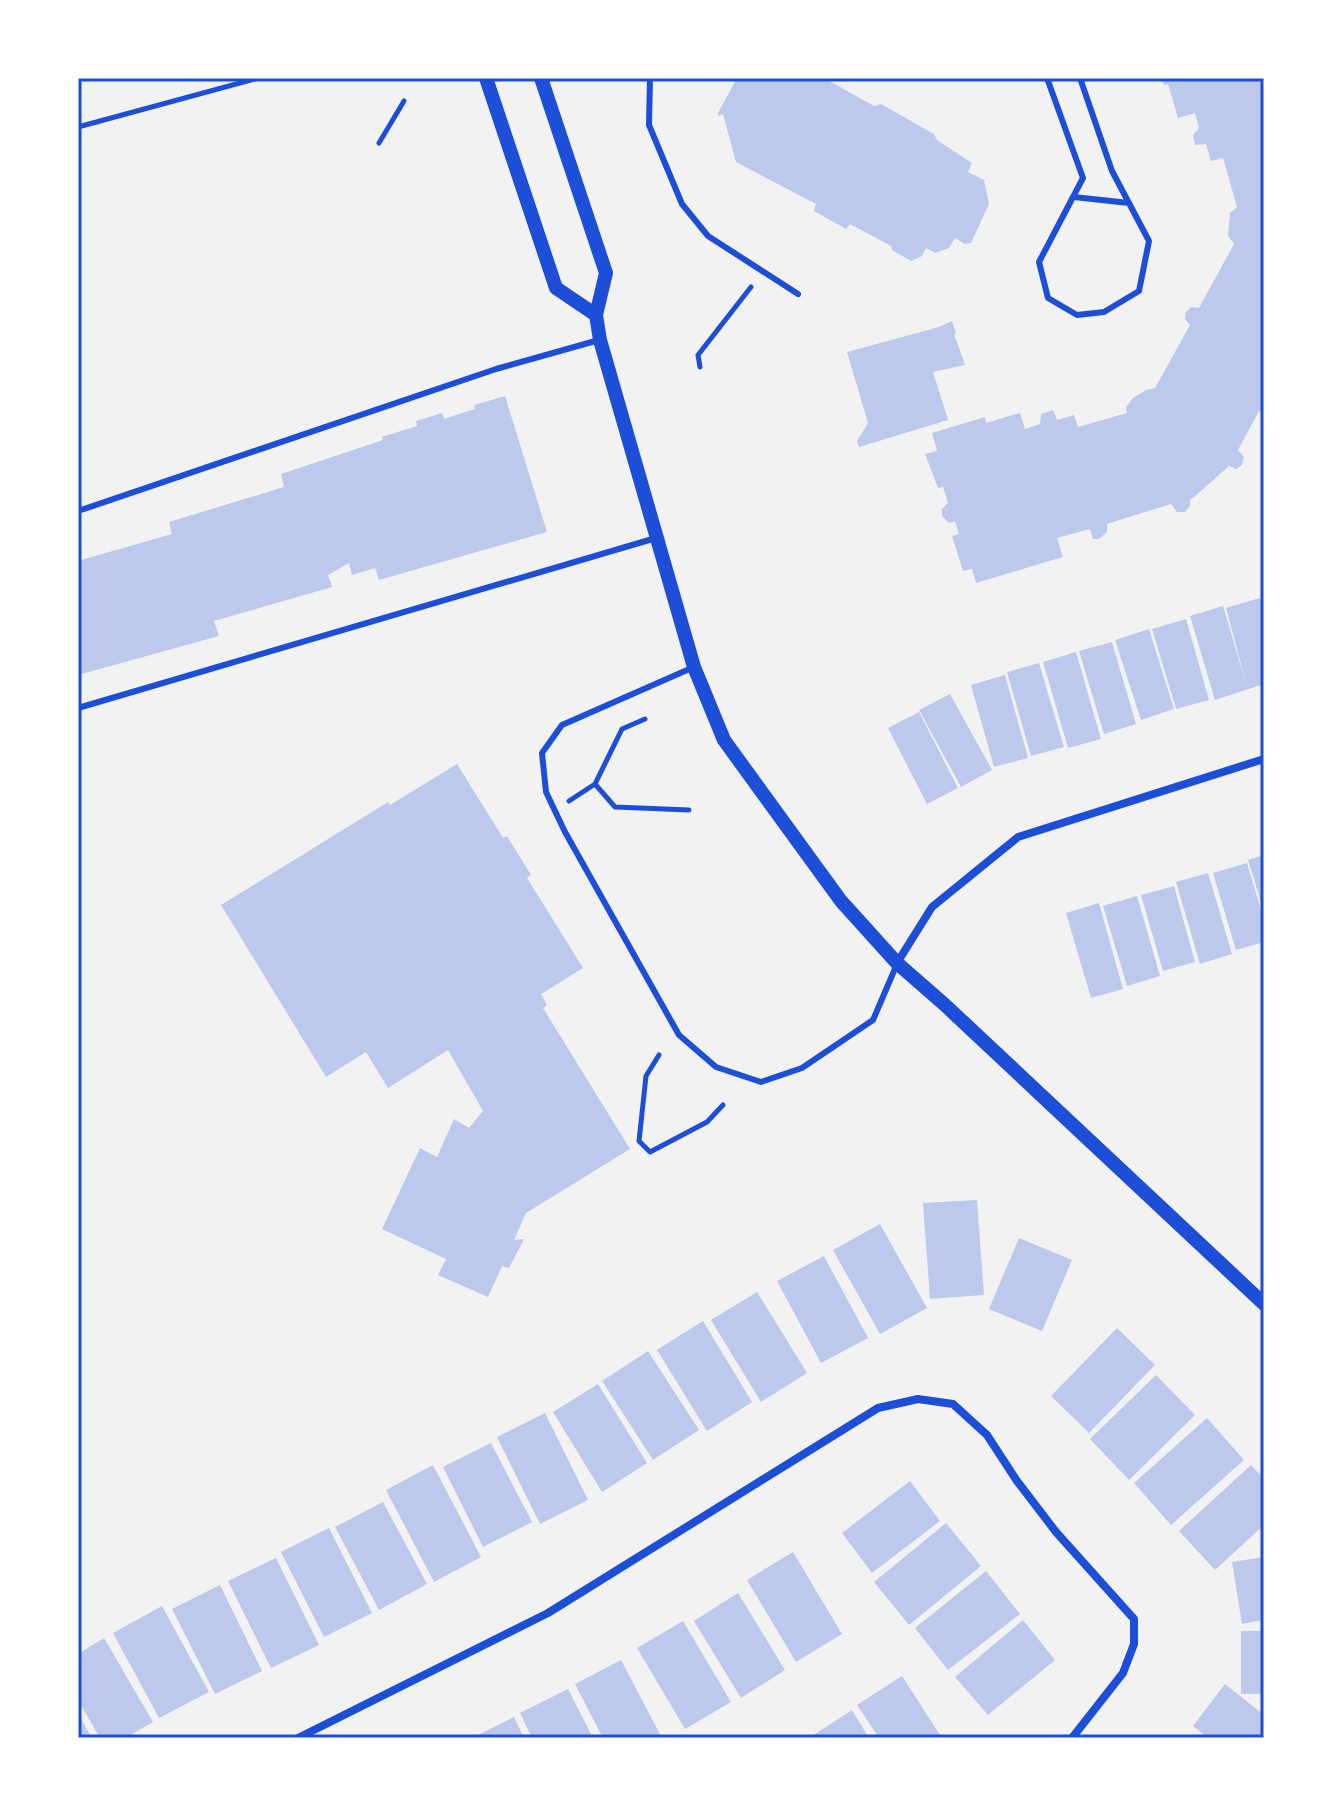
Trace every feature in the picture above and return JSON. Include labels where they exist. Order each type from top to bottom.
[{"type":"street","points":[[486,78],[556,288],[596,315]]},
{"type":"street","points":[[541,78],[606,273],[596,315],[600,340],[694,667],[724,740],[841,901],[897,963],[1264,1304]]},
{"type":"street","points":[[897,963],[932,907],[1018,837],[1264,759]]},
{"type":"street","points":[[298,1738],[548,1613],[878,1408],[918,1399],[953,1404],[987,1435],[1056,1532],[1134,1619],[1134,1644],[1123,1673],[1072,1738]]},
{"type":"lane","points":[[650,78],[649,125],[682,204],[708,236],[798,294]]},
{"type":"lane","points":[[958,78],[993,78]]},
{"type":"lane","points":[[1047,78],[1083,178],[1039,262],[1048,298],[1077,315],[1104,312],[1139,291],[1149,241],[1112,171],[1080,78]]},
{"type":"lane","points":[[1074,197],[1129,203]]},
{"type":"lane","points":[[78,511],[496,369],[600,340]]},
{"type":"lane","points":[[78,708],[656,538]]},
{"type":"lane","points":[[694,667],[562,725],[542,753],[546,792],[555,811],[679,1035],[716,1067],[761,1082],[802,1068],[873,1020],[897,963]]},
{"type":"path","points":[[78,127],[258,78]]},
{"type":"path","points":[[379,143],[404,101]]},
{"type":"path","points":[[700,367],[698,355],[763,272]]},
{"type":"path","points":[[555,811],[595,784],[622,729],[645,719]]},
{"type":"path","points":[[595,784],[615,807],[689,810]]},
{"type":"path","points":[[659,1055],[646,1076],[639,1141],[650,1152],[707,1122],[723,1105]]},
{"type":"path","points":[[78,1099],[78,1135]]},
{"type":"building","points":[[737,78],[824,78],[874,106],[881,104],[934,134],[937,140],[972,163],[968,172],[984,180],[989,204],[971,243],[965,244],[955,238],[949,248],[935,253],[926,248],[922,256],[911,261],[892,250],[891,246],[850,224],[846,229],[814,211],[816,204],[736,162],[723,114],[719,116],[718,113]]},
{"type":"building","points":[[1162,78],[1264,78],[1264,412],[1259,411],[1238,450],[1244,457],[1242,465],[1236,469],[1229,466],[1190,499],[1190,506],[1185,512],[1177,512],[1171,504],[1107,524],[1107,532],[1099,539],[1093,539],[1090,529],[1057,538],[1063,557],[976,583],[972,569],[963,571],[952,536],[959,534],[955,521],[949,523],[942,516],[942,509],[948,503],[943,487],[938,488],[925,454],[937,451],[932,433],[985,417],[986,423],[1020,413],[1025,429],[1040,424],[1041,414],[1053,410],[1057,420],[1074,415],[1078,427],[1127,413],[1126,407],[1133,398],[1155,388],[1190,325],[1185,319],[1186,312],[1191,307],[1199,308],[1234,244],[1228,236],[1230,213],[1237,207],[1223,158],[1211,161],[1206,144],[1195,145],[1193,135],[1199,128],[1195,113],[1178,118],[1168,84],[1164,85]]},
{"type":"building","points":[[952,321],[965,365],[933,372],[948,420],[859,447],[857,441],[868,423],[847,352]]},
{"type":"building","points":[[505,396],[547,532],[379,580],[375,568],[352,575],[349,563],[328,575],[332,587],[214,621],[219,636],[78,675],[78,561],[172,534],[169,522],[284,487],[281,474],[383,440],[382,437],[417,426],[416,421],[442,413],[444,419],[475,409],[474,405]]},
{"type":"building","points":[[1260,598],[1264,612],[1264,684],[1215,700],[1190,616],[1223,606],[1246,683],[1226,608]]},
{"type":"building","points":[[1186,619],[1209,700],[1176,709],[1152,629]]},
{"type":"building","points":[[1149,629],[1174,709],[1141,720],[1115,640]]},
{"type":"building","points":[[1112,642],[1136,724],[1104,734],[1079,651]]},
{"type":"building","points":[[1076,652],[1101,739],[1068,748],[1043,662]]},
{"type":"building","points":[[1039,663],[1064,747],[1031,756],[1007,672]]},
{"type":"building","points":[[1005,675],[1028,758],[994,767],[971,685]]},
{"type":"building","points":[[950,694],[992,770],[961,787],[919,710]]},
{"type":"building","points":[[919,712],[958,788],[927,804],[888,728]]},
{"type":"building","points":[[457,764],[503,838],[507,836],[531,875],[527,878],[583,968],[541,994],[547,1005],[543,1008],[630,1149],[526,1213],[514,1240],[524,1239],[509,1268],[502,1266],[488,1297],[438,1275],[446,1259],[382,1229],[420,1148],[437,1157],[454,1119],[469,1128],[483,1111],[448,1050],[388,1088],[366,1052],[326,1077],[221,905],[388,802],[390,805]]},
{"type":"building","points":[[1264,855],[1264,909],[1263,909],[1248,860]]},
{"type":"building","points":[[1247,863],[1264,920],[1264,942],[1236,950],[1213,873]]},
{"type":"building","points":[[1208,873],[1232,954],[1200,964],[1176,882]]},
{"type":"building","points":[[1174,886],[1195,962],[1163,971],[1141,895]]},
{"type":"building","points":[[1137,896],[1160,976],[1127,986],[1103,906]]},
{"type":"building","points":[[1099,903],[1123,989],[1091,998],[1066,913]]},
{"type":"building","points":[[977,1200],[984,1295],[930,1299],[923,1203]]},
{"type":"building","points":[[880,1224],[927,1308],[880,1334],[833,1250]]},
{"type":"building","points":[[1019,1238],[1072,1260],[1042,1331],[989,1309]]},
{"type":"building","points":[[824,1256],[868,1338],[821,1363],[777,1281]]},
{"type":"building","points":[[757,1292],[807,1373],[761,1402],[711,1320]]},
{"type":"building","points":[[703,1321],[752,1402],[707,1431],[657,1350]]},
{"type":"building","points":[[1117,1328],[1155,1365],[1089,1433],[1051,1396]]},
{"type":"building","points":[[648,1351],[699,1430],[653,1460],[602,1381]]},
{"type":"building","points":[[1156,1375],[1195,1415],[1129,1480],[1090,1439]]},
{"type":"building","points":[[598,1384],[647,1463],[602,1492],[553,1412]]},
{"type":"building","points":[[545,1413],[588,1500],[540,1524],[497,1437]]},
{"type":"building","points":[[1207,1418],[1244,1460],[1171,1525],[1134,1483]]},
{"type":"building","points":[[491,1443],[532,1522],[483,1547],[443,1467]]},
{"type":"building","points":[[433,1465],[481,1557],[434,1582],[386,1490]]},
{"type":"building","points":[[1251,1465],[1264,1479],[1264,1525],[1215,1570],[1179,1531]]},
{"type":"building","points":[[910,1481],[940,1521],[872,1573],[842,1533]]},
{"type":"building","points":[[383,1502],[427,1584],[379,1610],[335,1527]]},
{"type":"building","points":[[946,1523],[981,1566],[909,1625],[874,1582]]},
{"type":"building","points":[[329,1528],[372,1613],[324,1637],[281,1552]]},
{"type":"building","points":[[793,1552],[842,1634],[796,1662],[747,1580]]},
{"type":"building","points":[[1264,1557],[1264,1620],[1242,1624],[1232,1562]]},
{"type":"building","points":[[276,1558],[319,1645],[271,1668],[228,1581]]},
{"type":"building","points":[[986,1571],[1020,1614],[948,1670],[915,1628]]},
{"type":"building","points":[[220,1585],[262,1671],[215,1694],[172,1609]]},
{"type":"building","points":[[738,1593],[785,1670],[741,1698],[694,1621]]},
{"type":"building","points":[[162,1606],[209,1692],[159,1718],[113,1633]]},
{"type":"building","points":[[1023,1620],[1055,1660],[988,1715],[955,1677]]},
{"type":"building","points":[[683,1621],[731,1702],[685,1729],[637,1648]]},
{"type":"building","points":[[1241,1631],[1264,1631],[1264,1694],[1241,1694]]},
{"type":"building","points":[[104,1638],[153,1722],[125,1738],[100,1738],[78,1700],[78,1654]]},
{"type":"building","points":[[621,1660],[662,1738],[603,1738],[575,1684]]},
{"type":"building","points":[[902,1676],[942,1738],[879,1738],[857,1705]]},
{"type":"building","points":[[1225,1684],[1264,1715],[1264,1738],[1208,1738],[1193,1726]]},
{"type":"building","points":[[568,1689],[593,1738],[532,1738],[520,1713]]},
{"type":"building","points":[[852,1710],[869,1738],[809,1738]]},
{"type":"building","points":[[78,1714],[92,1738],[78,1738]]},
{"type":"building","points":[[514,1717],[524,1738],[472,1738]]}]
